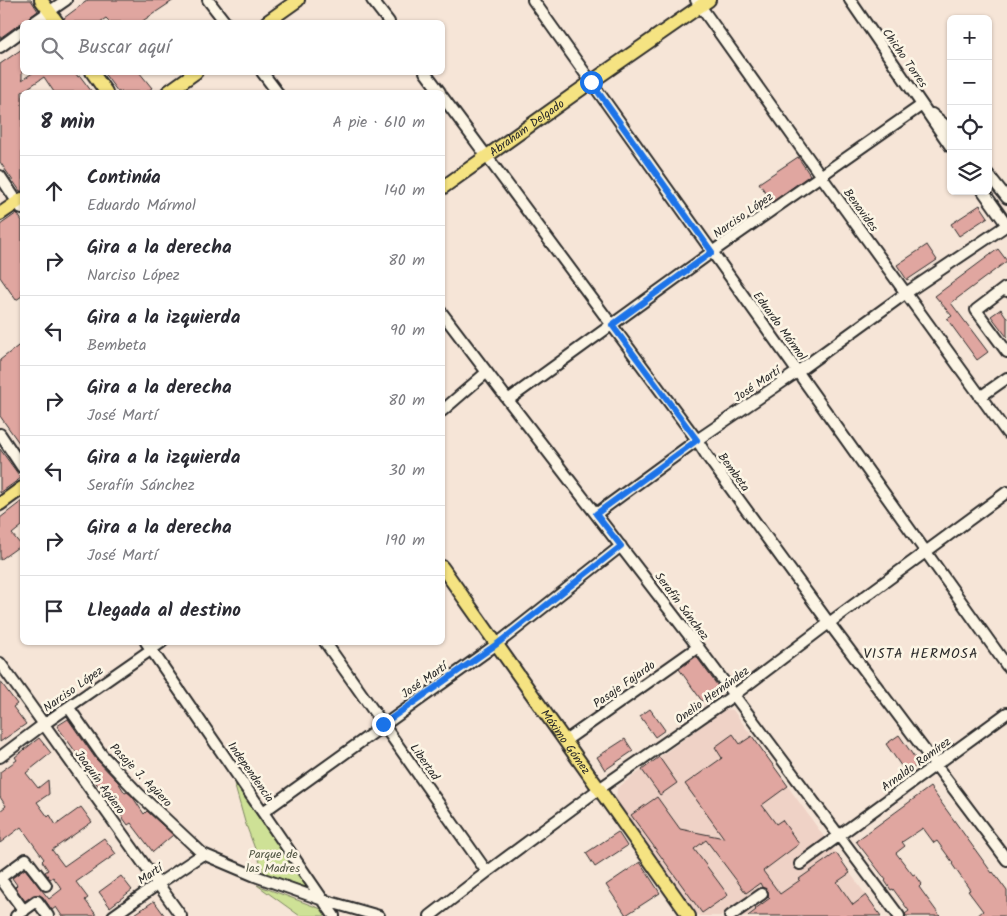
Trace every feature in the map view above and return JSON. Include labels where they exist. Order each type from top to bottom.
[{"type":"main road","points":[[41,0],[56,20]]},
{"type":"main road","points":[[269,20],[298,0]]},
{"type":"main road","name":"Abraham Delgado","points":[[445,186],[702,2]]},
{"type":"main road","points":[[94,75],[105,90]]},
{"type":"main road","points":[[171,90],[192,75]]},
{"type":"main road","points":[[0,214],[20,204]]},
{"type":"main road","points":[[0,504],[20,489]]},
{"type":"main road","name":"Máximo Gómez","points":[[445,571],[689,916]]},
{"type":"street","points":[[37,20],[66,0]]},
{"type":"street","points":[[208,0],[223,20]]},
{"type":"street","points":[[372,0],[387,20]]},
{"type":"street","name":"Eduardo Mármol","points":[[533,0],[1007,666]]},
{"type":"street","name":"Chicho Torres","points":[[850,0],[947,141]]},
{"type":"street","name":"Benavides","points":[[702,2],[821,176],[1007,433]]},
{"type":"street","points":[[0,47],[20,32]]},
{"type":"street","points":[[264,75],[276,90]]},
{"type":"street","points":[[427,75],[438,90]]},
{"type":"street","name":"Bembeta","points":[[445,100],[697,440],[829,623],[1007,860]]},
{"type":"street","name":"Chicho Torres","points":[[922,105],[947,127]]},
{"type":"street","name":"Narciso López","points":[[508,400],[712,252],[922,105]]},
{"type":"street","points":[[0,176],[20,202]]},
{"type":"street","points":[[992,179],[1007,198]]},
{"type":"street","points":[[985,195],[1007,225]]},
{"type":"street","name":"José Martí","points":[[596,514],[697,440],[797,372],[906,293],[1007,225]]},
{"type":"street","points":[[1007,290],[1005,288],[976,310],[1007,352]]},
{"type":"street","name":"Serafín Sánchez","points":[[445,317],[698,647],[899,916]]},
{"type":"street","points":[[445,408],[487,372]]},
{"type":"street","points":[[980,397],[1007,378]]},
{"type":"street","points":[[0,434],[20,463]]},
{"type":"street","name":"Onelio Hernández","points":[[430,916],[486,872],[599,789],[734,695],[1007,492]]},
{"type":"street","name":"José Martí","points":[[263,812],[497,644],[621,546]]},
{"type":"street","name":"Libertad","points":[[327,645],[486,872]]},
{"type":"street","name":"Narciso López","points":[[0,757],[69,708],[149,646]]},
{"type":"street","name":"Independencia","points":[[149,646],[334,916]]},
{"type":"street","name":"Pasaje Fajardo","points":[[565,741],[698,647]]},
{"type":"street","name":"Joaquín Agüero","points":[[0,663],[181,916]]},
{"type":"street","name":"Pasaje J. Agüero","points":[[69,708],[102,755],[139,794],[203,854]]},
{"type":"street","name":"Arnaldo Ramírez","points":[[800,864],[1007,714]]},
{"type":"street","points":[[203,854],[255,876],[324,900],[379,916]]},
{"type":"street","name":"Martí","points":[[113,916],[203,854]]},
{"type":"street","points":[[46,885],[26,859],[0,878],[20,913],[38,901],[48,916]]},
{"type":"street","points":[[730,916],[762,894]]},
{"type":"shaded area","points":[[725,709],[733,710],[881,916],[699,916],[616,800],[617,788]]},
{"type":"green space","name":"Parque de las Madres","points":[[234,783],[308,888],[264,873],[245,822]]},
{"type":"green space","name":"Parque de las Madres","points":[[257,885],[324,910],[328,916],[300,916]]},
{"type":"building","points":[[0,0],[31,0],[38,11],[27,20],[20,20],[20,24],[0,38]]},
{"type":"building","points":[[88,0],[174,0],[144,20],[108,20],[106,18],[103,20],[64,20],[64,18]]},
{"type":"building","points":[[20,50],[20,75],[22,75],[22,80],[30,75],[77,75],[78,77],[80,76],[90,90],[53,90],[44,77],[25,90],[20,90],[20,191],[0,162],[0,64]]},
{"type":"building","points":[[105,75],[141,75],[152,88],[149,90],[116,90]]},
{"type":"building","points":[[798,157],[810,175],[772,202],[759,183]]},
{"type":"building","points":[[980,205],[988,217],[959,236],[951,224]]},
{"type":"building","points":[[17,213],[20,218],[20,297],[16,300],[0,277],[0,225]]},
{"type":"building","points":[[927,245],[937,260],[907,280],[897,265]]},
{"type":"building","points":[[998,249],[1007,261],[951,303],[988,352],[977,360],[947,319],[952,316],[935,296]]},
{"type":"building","points":[[1001,309],[1007,318],[1007,337],[991,316]]},
{"type":"building","points":[[20,345],[20,444],[0,416],[0,360]]},
{"type":"building","points":[[0,449],[20,479],[0,493]]},
{"type":"building","points":[[20,503],[20,528],[12,534],[20,546],[0,560],[0,518]]},
{"type":"building","points":[[696,656],[720,689],[702,701],[679,669]]},
{"type":"building","points":[[0,681],[17,704],[13,707],[26,724],[0,742]]},
{"type":"building","points":[[650,709],[665,730],[655,737],[640,716]]},
{"type":"building","points":[[68,719],[96,759],[118,782],[125,793],[127,792],[132,796],[144,814],[147,811],[173,835],[153,852],[131,823],[128,825],[104,794],[57,726]]},
{"type":"building","points":[[733,734],[740,744],[752,736],[788,786],[762,805],[776,824],[782,820],[799,844],[763,871],[780,894],[836,853],[850,873],[837,882],[853,905],[866,895],[881,916],[748,916],[770,898],[768,891],[760,883],[746,893],[706,840],[694,849],[728,895],[702,913],[631,815],[657,797],[680,829],[724,838],[685,784],[722,758],[715,747]]},
{"type":"building","points":[[899,735],[919,764],[906,773],[886,744]]},
{"type":"building","points":[[39,738],[51,753],[26,773],[38,788],[48,780],[49,794],[37,802],[48,817],[50,815],[56,825],[81,807],[92,822],[52,850],[64,866],[104,838],[116,854],[76,882],[88,898],[85,900],[97,916],[62,916],[56,907],[52,910],[43,897],[39,895],[33,895],[25,901],[15,887],[17,885],[12,878],[25,869],[49,899],[62,889],[53,877],[50,879],[45,872],[48,870],[42,861],[44,859],[21,827],[0,843],[0,811],[6,806],[0,797],[0,772],[17,760],[15,757]]},
{"type":"building","points":[[625,739],[633,751],[605,770],[597,757]]},
{"type":"building","points":[[659,757],[677,783],[660,795],[642,770]]},
{"type":"building","points":[[930,787],[1007,891],[1007,916],[977,916],[983,911],[968,891],[970,890],[953,863],[937,841],[934,843],[923,828],[902,842],[905,846],[896,853],[922,884],[919,887],[940,916],[906,916],[905,914],[909,911],[893,889],[891,890],[886,880],[856,841]]},
{"type":"building","points":[[618,832],[627,846],[595,867],[586,853]]},
{"type":"building","points":[[640,862],[660,893],[626,915],[606,885]]},
{"type":"building","points":[[121,876],[132,890],[110,907],[99,892]]},
{"type":"building","points":[[154,901],[165,916],[132,916]]},
{"type":"district","name":"VISTA HERMOSA","points":[[921,653]]},
{"type":"route","points":[[383,724],[497,644],[621,546],[596,514],[697,440],[612,325],[712,252],[591,82]]}]
